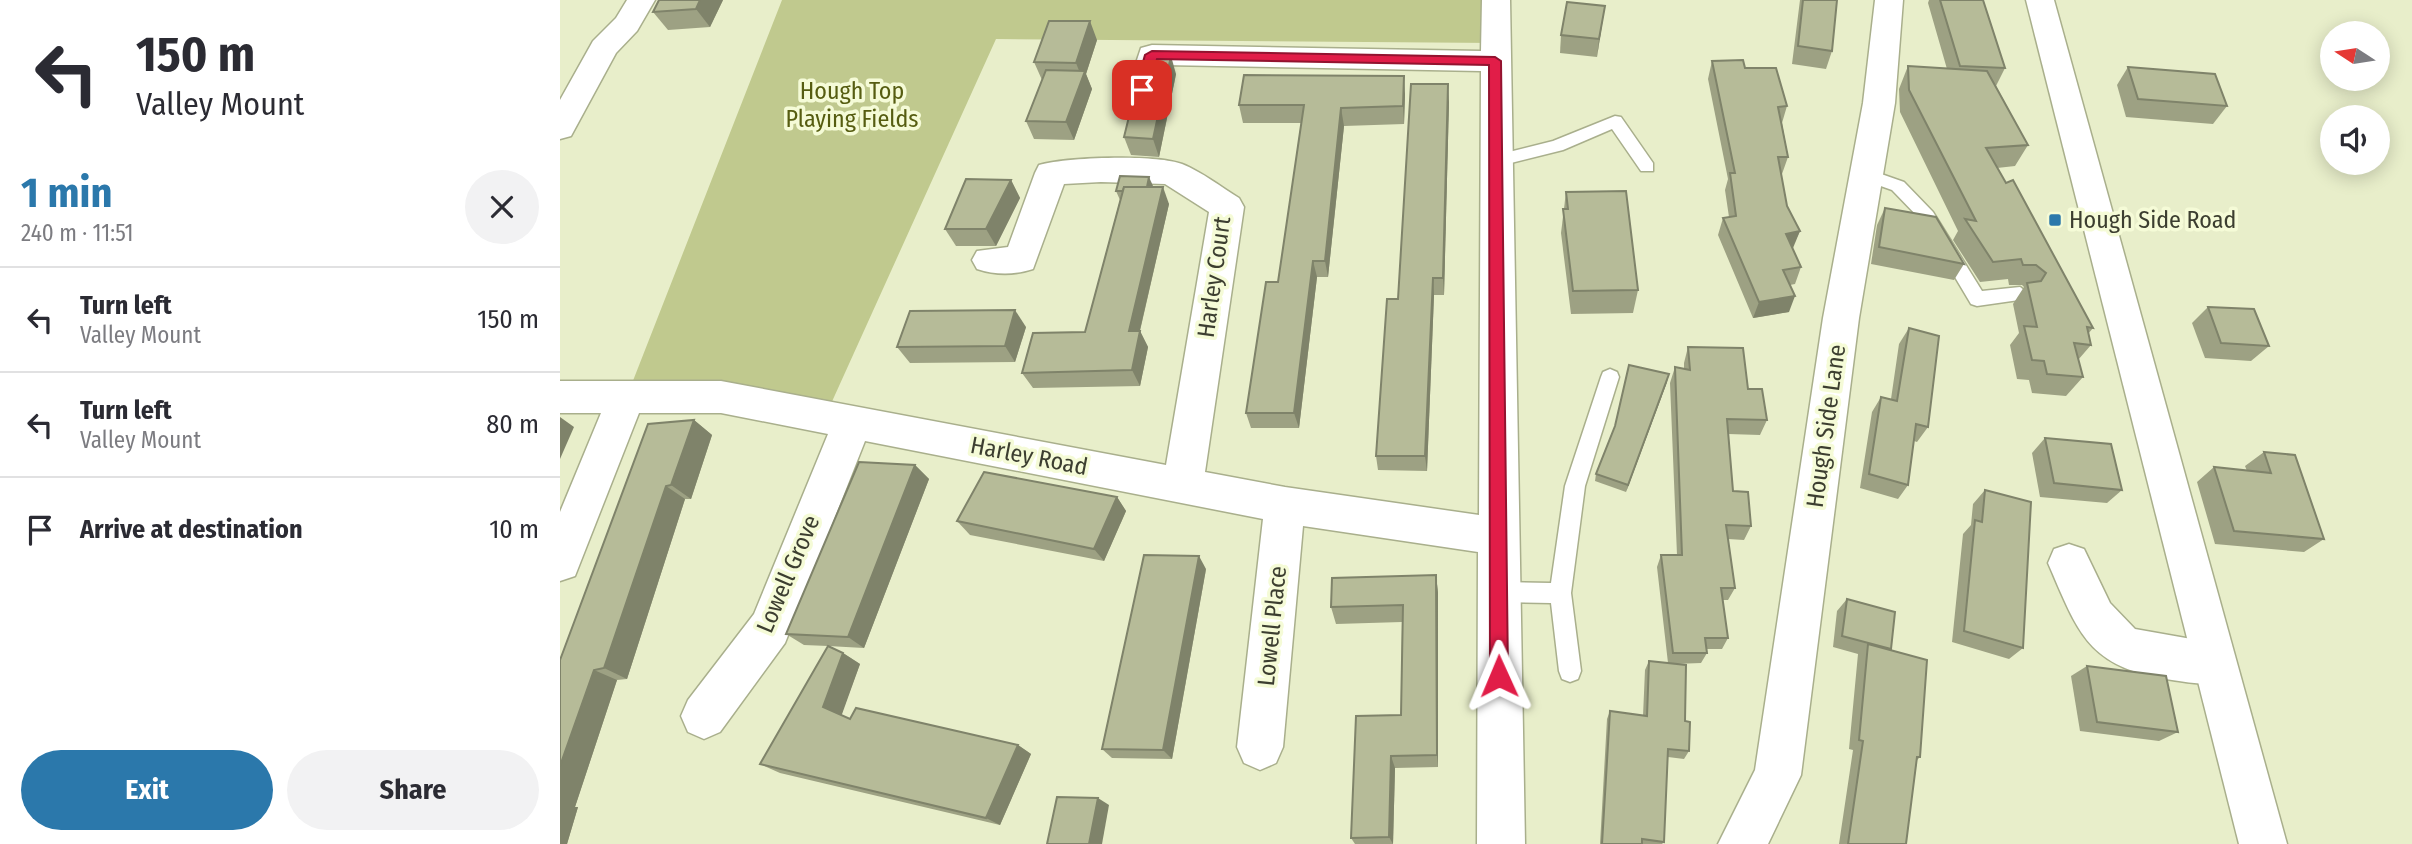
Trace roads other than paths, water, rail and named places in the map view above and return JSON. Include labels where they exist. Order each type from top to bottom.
[{"type":"street","points":[[560,128],[604,48],[627,24],[641,0]]},
{"type":"street","points":[[1496,0],[1497,592],[1501,844]]},
{"type":"street","name":"Hough Side Lane","points":[[1742,844],[1779,775],[1841,318],[1879,103],[1889,0]]},
{"type":"street","points":[[2040,0],[2263,844]]},
{"type":"street","points":[[1142,90],[1152,55],[1495,61]]},
{"type":"street","name":"Harley Court","points":[[989,260],[1021,260],[1051,173],[1101,170],[1172,173],[1227,207],[1183,485]]},
{"type":"street","points":[[560,562],[627,396]]},
{"type":"street","name":"Harley Road","points":[[560,397],[721,397],[1284,505],[1497,536]]},
{"type":"street","name":"Lowell Grove","points":[[704,716],[770,628],[853,421]]},
{"type":"street","name":"Lowell Place","points":[[1260,747],[1284,505]]},
{"type":"street","points":[[2069,563],[2092,616],[2105,635],[2126,650],[2214,664]]},
{"type":"lane","points":[[1496,161],[1558,146],[1615,121],[1647,167]]},
{"type":"lane","points":[[1867,175],[1898,186],[1927,216],[1977,299],[2020,294]]},
{"type":"lane","points":[[1570,671],[1560,593],[1575,486],[1610,377]]},
{"type":"lane","points":[[1497,592],[1560,593]]},
{"type":"place","name":"Hough Side Road","points":[[2055,220]]},
{"type":"park label","name":"Hough Top Playing Fields","points":[[852,105]]}]
